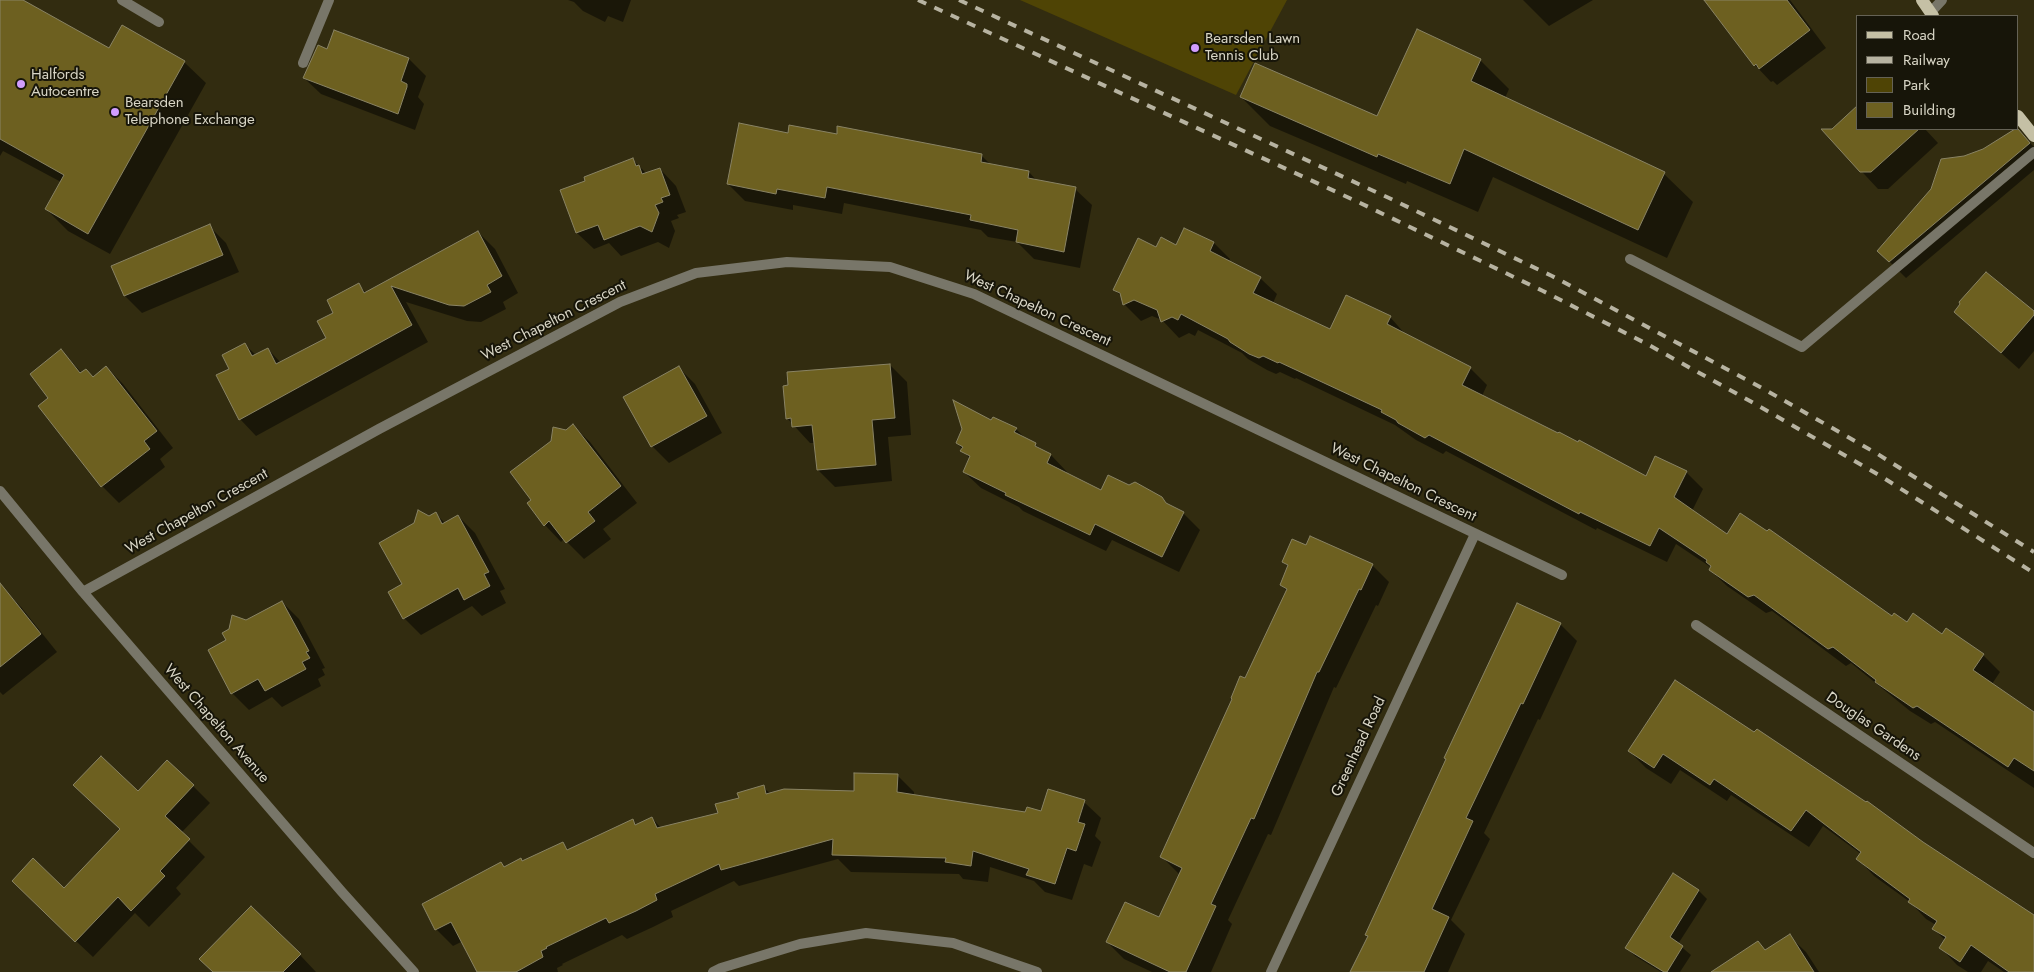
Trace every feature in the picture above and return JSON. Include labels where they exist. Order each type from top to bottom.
[{"type":"main road","points":[[1922,0],[1931,15]]},
{"type":"main road","points":[[2019,117],[2034,136]]},
{"type":"street","points":[[122,0],[159,22]]},
{"type":"street","points":[[304,63],[329,0]]},
{"type":"street","points":[[1931,15],[1942,0]]},
{"type":"street","points":[[1630,259],[1802,347],[2034,152]]},
{"type":"street","name":"West Chapelton Crescent","points":[[83,592],[370,434],[620,302],[696,273],[787,262],[890,267],[974,294],[1562,575]]},
{"type":"street","name":"West Chapelton Avenue","points":[[0,491],[83,592],[342,892],[414,972]]},
{"type":"street","name":"Greenhead Road","points":[[1271,972],[1475,534]]},
{"type":"street","name":"Douglas Gardens","points":[[1696,625],[2034,853]]},
{"type":"street","points":[[713,972],[800,944],[866,933],[953,943],[1037,972]]},
{"type":"green space","name":"Bearsden Lawn Tennis Club","points":[[1020,0],[1287,0],[1236,95]]},
{"type":"building","points":[[0,0],[23,0],[109,48],[122,25],[185,61],[88,234],[45,209],[64,175],[0,139]]},
{"type":"building","points":[[1704,0],[1787,0],[1810,30],[1759,69],[1756,64],[1754,66]]},
{"type":"building","points":[[1417,29],[1481,59],[1471,81],[1665,172],[1638,230],[1464,149],[1450,184],[1378,154],[1377,157],[1240,97],[1255,63],[1377,116]]},
{"type":"building","points":[[334,30],[409,58],[401,81],[407,84],[407,87],[398,114],[303,78],[318,45],[327,49]]},
{"type":"building","points":[[1856,107],[1856,130],[1918,130],[1871,172],[1860,172],[1821,129],[1832,129]]},
{"type":"building","points":[[739,123],[788,133],[789,125],[837,134],[837,126],[982,154],[981,162],[1029,171],[1028,178],[1076,187],[1064,252],[1016,242],[1018,230],[970,220],[971,215],[827,187],[825,198],[777,189],[776,194],[727,184]]},
{"type":"building","points":[[2013,130],[2019,130],[2030,143],[1889,262],[1877,251],[1931,189],[1941,159],[1964,156],[1983,149]]},
{"type":"building","points":[[633,158],[636,166],[639,165],[642,174],[660,168],[670,195],[661,198],[663,202],[655,205],[659,213],[652,232],[640,226],[604,240],[598,225],[576,233],[560,190],[585,181],[584,177]]},
{"type":"building","points":[[210,224],[223,255],[124,296],[111,266]]},
{"type":"building","points":[[1184,228],[1214,242],[1210,251],[1261,277],[1253,293],[1330,329],[1346,295],[1391,316],[1387,324],[1471,367],[1462,385],[1558,433],[1578,442],[1579,440],[1646,476],[1655,456],[1687,471],[1674,497],[1727,534],[1740,513],[1767,531],[1769,529],[1892,616],[1894,613],[1907,622],[1913,613],[1942,634],[1946,628],[1984,654],[1973,670],[2034,712],[2034,771],[2014,758],[2008,767],[1917,706],[1913,708],[1875,682],[1876,680],[1833,647],[1828,649],[1754,595],[1748,597],[1709,570],[1711,566],[1706,562],[1707,560],[1659,528],[1650,546],[1580,512],[1579,514],[1429,435],[1425,438],[1381,412],[1382,410],[1279,362],[1263,356],[1259,358],[1249,354],[1228,339],[1181,314],[1178,320],[1172,317],[1161,322],[1157,310],[1134,300],[1123,305],[1120,293],[1113,290],[1138,238],[1156,247],[1161,237],[1176,245]]},
{"type":"building","points":[[478,231],[502,276],[487,285],[491,292],[464,306],[449,305],[391,286],[412,325],[239,420],[216,375],[229,369],[222,355],[245,343],[252,356],[268,348],[276,364],[326,338],[317,321],[333,313],[327,300],[359,283],[364,293]]},
{"type":"building","points":[[1986,272],[2034,311],[2034,315],[2001,353],[1954,312],[1960,304],[1959,302]]},
{"type":"building","points":[[61,349],[80,373],[86,369],[93,377],[106,366],[157,431],[144,441],[150,449],[101,487],[38,406],[48,398],[30,374]]},
{"type":"building","points":[[890,364],[895,418],[872,420],[876,465],[817,470],[812,425],[792,427],[791,418],[786,419],[783,386],[788,385],[787,372]]},
{"type":"building","points":[[679,366],[707,416],[651,447],[623,397]]},
{"type":"building","points":[[953,400],[991,420],[993,417],[1017,428],[1014,432],[1036,443],[1035,446],[1051,454],[1047,463],[1101,490],[1108,475],[1129,485],[1135,482],[1162,497],[1166,503],[1184,512],[1162,557],[1095,524],[1090,535],[1005,495],[1006,493],[963,472],[970,456],[960,451],[963,447],[956,443],[962,429]]},
{"type":"building","points":[[573,424],[621,486],[588,512],[595,521],[566,543],[549,521],[544,526],[527,503],[531,500],[510,472],[551,441],[553,427],[566,430]]},
{"type":"building","points":[[418,510],[429,516],[436,512],[442,524],[458,515],[489,572],[484,574],[490,586],[464,600],[458,588],[403,619],[388,592],[402,584],[379,543],[414,523]]},
{"type":"building","points":[[1310,536],[1373,564],[1319,672],[1317,672],[1254,819],[1251,818],[1211,904],[1216,906],[1186,972],[1170,972],[1106,942],[1125,902],[1159,917],[1182,868],[1160,857],[1232,699],[1240,676],[1245,678],[1287,589],[1280,585],[1288,565],[1282,562],[1292,539],[1306,545]]},
{"type":"building","points":[[0,583],[41,634],[0,667]]},
{"type":"building","points":[[282,601],[309,651],[306,652],[310,658],[302,662],[306,669],[265,691],[258,679],[231,694],[208,650],[226,640],[222,633],[229,629],[232,615],[246,620]]},
{"type":"building","points":[[1517,603],[1561,623],[1466,818],[1473,821],[1432,909],[1449,917],[1424,972],[1350,972],[1368,936],[1365,935],[1446,759],[1444,758]]},
{"type":"building","points":[[1675,680],[1754,732],[1757,729],[1867,801],[1923,842],[2034,915],[2034,972],[2009,972],[1971,945],[1960,962],[1939,948],[1946,937],[1932,929],[1937,921],[1908,902],[1910,899],[1856,859],[1861,852],[1806,810],[1791,831],[1714,779],[1710,785],[1663,754],[1654,768],[1628,751]]},
{"type":"building","points":[[101,756],[138,791],[167,760],[194,785],[165,816],[190,839],[160,871],[165,876],[131,911],[118,897],[75,942],[12,881],[33,858],[64,888],[120,829],[73,785]]},
{"type":"building","points":[[854,773],[898,774],[897,792],[1025,812],[1027,807],[1041,811],[1048,789],[1085,800],[1078,822],[1085,824],[1076,851],[1067,848],[1055,884],[1026,875],[1029,869],[973,851],[971,866],[945,862],[946,858],[832,855],[833,839],[721,870],[719,864],[655,894],[657,900],[636,911],[609,923],[606,918],[546,947],[541,951],[543,957],[516,972],[477,972],[451,922],[435,930],[422,904],[501,862],[504,867],[521,858],[522,861],[563,842],[567,850],[633,819],[635,825],[652,817],[657,828],[718,813],[715,804],[739,798],[737,793],[764,785],[766,794],[784,789],[854,791]]},
{"type":"building","points":[[1673,873],[1699,890],[1670,937],[1683,946],[1667,972],[1664,972],[1625,948]]},
{"type":"building","points":[[251,906],[301,954],[283,972],[213,972],[199,959]]},
{"type":"building","points":[[1790,934],[1814,972],[1711,972],[1758,941],[1765,950]]},
{"type":"railway","points":[[918,0],[1356,201],[1543,291],[1647,344],[1879,475],[2034,573]]},
{"type":"railway","points":[[959,0],[1389,198],[1552,276],[1762,388],[1876,453],[2034,552]]},
{"type":"place","name":"Bearsden Lawn Tennis Club","points":[[1195,48]]},
{"type":"place","name":"Halfords Autocentre","points":[[21,84]]},
{"type":"place","name":"Bearsden Telephone Exchange","points":[[115,112]]}]
